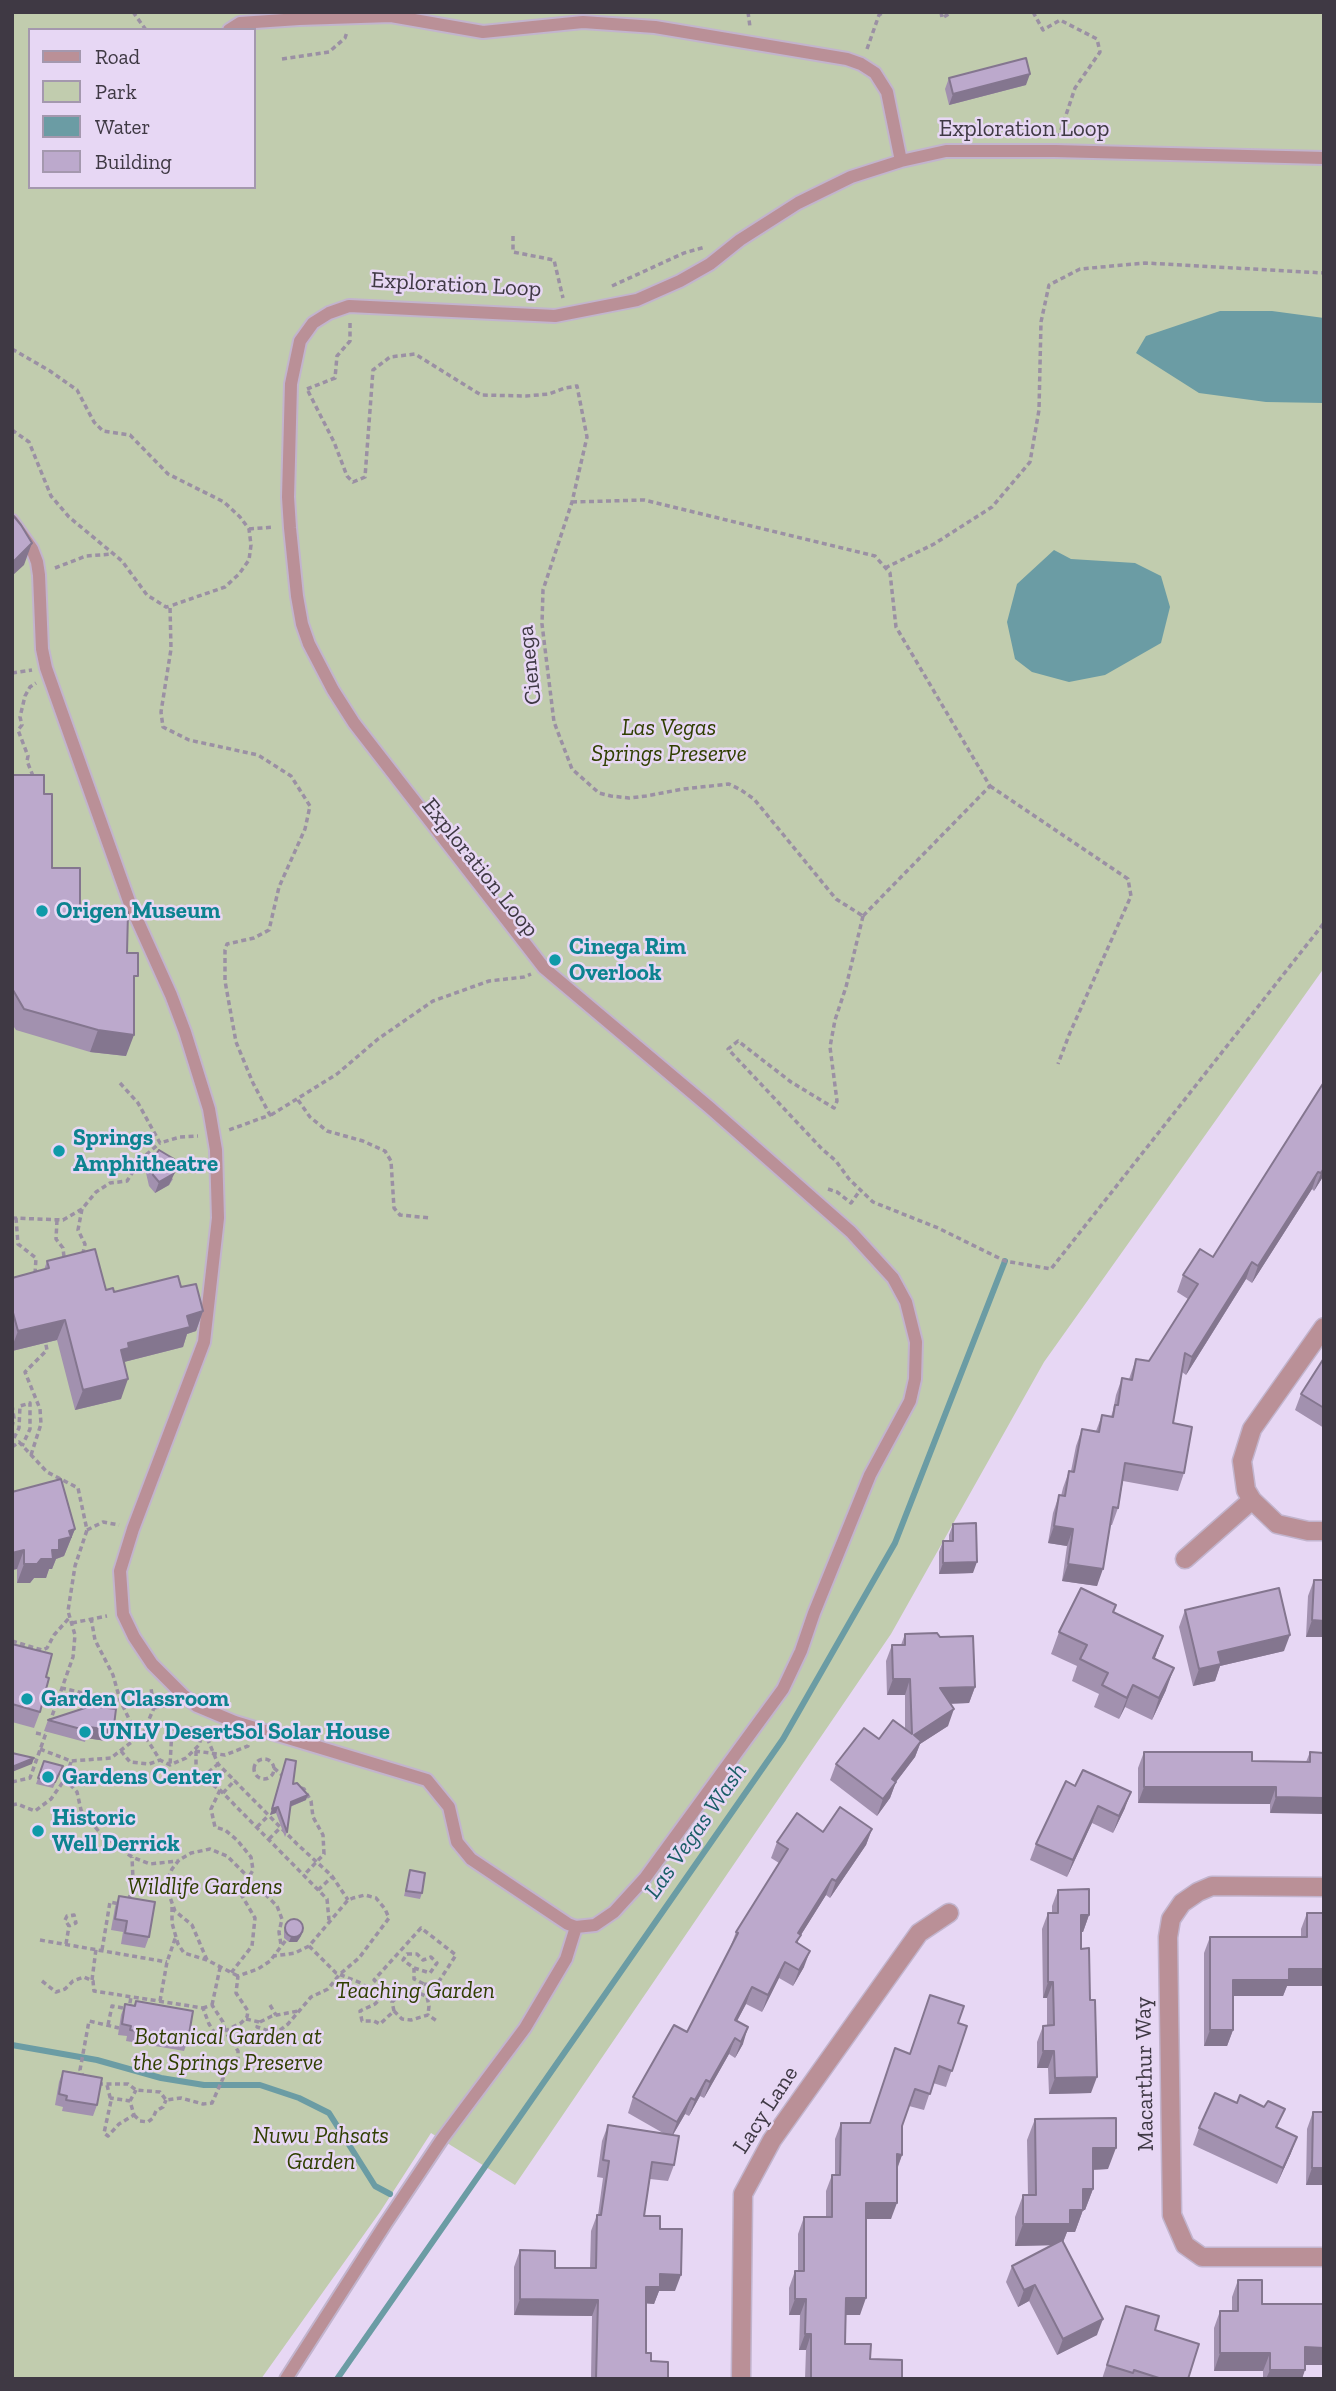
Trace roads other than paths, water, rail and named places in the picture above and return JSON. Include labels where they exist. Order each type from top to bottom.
[{"type":"street","points":[[1324,1327],[1252,1429],[1242,1461],[1246,1490],[1252,1500],[1277,1524],[1308,1531],[1324,1531]]},
{"type":"street","points":[[1185,1559],[1252,1500]]},
{"type":"street","name":"Macarthur Way","points":[[1324,1887],[1212,1886],[1182,1903],[1171,1919],[1168,1937],[1171,2215],[1185,2245],[1202,2257],[1324,2258]]},
{"type":"street","name":"Lacy Lane","points":[[741,2379],[743,2194],[772,2140],[919,1933],[949,1913]]},
{"type":"lane","points":[[232,28],[240,23],[391,16],[483,32],[583,22],[655,27],[847,59],[862,64],[875,74],[887,92],[901,161]]},
{"type":"lane","points":[[12,521],[32,549],[37,562],[45,672],[130,904],[185,1031],[209,1109],[218,1171],[218,1218],[204,1342],[132,1529],[120,1571],[123,1614],[152,1664],[183,1695],[214,1714],[428,1780],[449,1807],[457,1842],[471,1859],[576,1927],[595,1925],[614,1912],[645,1878],[783,1689],[801,1651],[870,1475],[910,1401],[915,1379],[916,1342],[906,1302],[893,1278],[875,1256],[709,1107],[544,968],[354,723],[333,690],[309,644],[297,596],[288,497],[291,384],[300,341],[313,323],[329,313],[349,306],[555,316],[637,300],[710,264],[740,240],[798,203],[851,177],[901,161],[946,151],[1324,158]]},
{"type":"lane","points":[[286,2379],[414,2181],[525,2028],[566,1958],[576,1927]]},
{"type":"water","points":[[1220,311],[1272,311],[1324,318],[1324,403],[1266,402],[1199,393],[1136,353],[1146,336]]},
{"type":"water","points":[[1054,550],[1071,559],[1135,563],[1161,576],[1170,607],[1161,643],[1105,675],[1069,682],[1032,672],[1015,659],[1007,622],[1017,584]]},
{"type":"waterway","name":"Las Vegas Wash","points":[[337,2379],[783,1739],[895,1543],[1005,1261]]},
{"type":"waterway","points":[[12,2045],[97,2060],[161,2078],[204,2085],[260,2085],[299,2098],[329,2113],[375,2186],[390,2194]]},
{"type":"place","name":"Origen Museum","points":[[42,911]]},
{"type":"place","name":"Cinega Rim Overlook","points":[[555,960]]},
{"type":"place","name":"Springs Amphitheatre","points":[[59,1151]]},
{"type":"place","name":"Garden Classroom","points":[[27,1699]]},
{"type":"place","name":"UNLV DesertSol Solar House","points":[[85,1732]]},
{"type":"place","name":"Gardens Center","points":[[48,1777]]},
{"type":"place","name":"Historic Well Derrick","points":[[38,1831]]},
{"type":"park label","name":"Las Vegas Springs Preserve","points":[[669,741]]},
{"type":"park label","name":"Wildlife Gardens","points":[[205,1887]]},
{"type":"park label","name":"Teaching Garden","points":[[415,1991]]},
{"type":"park label","name":"Botanical Garden at the Springs Preserve","points":[[228,2050]]},
{"type":"park label","name":"Nuwu Pahsats Garden","points":[[321,2149]]}]
